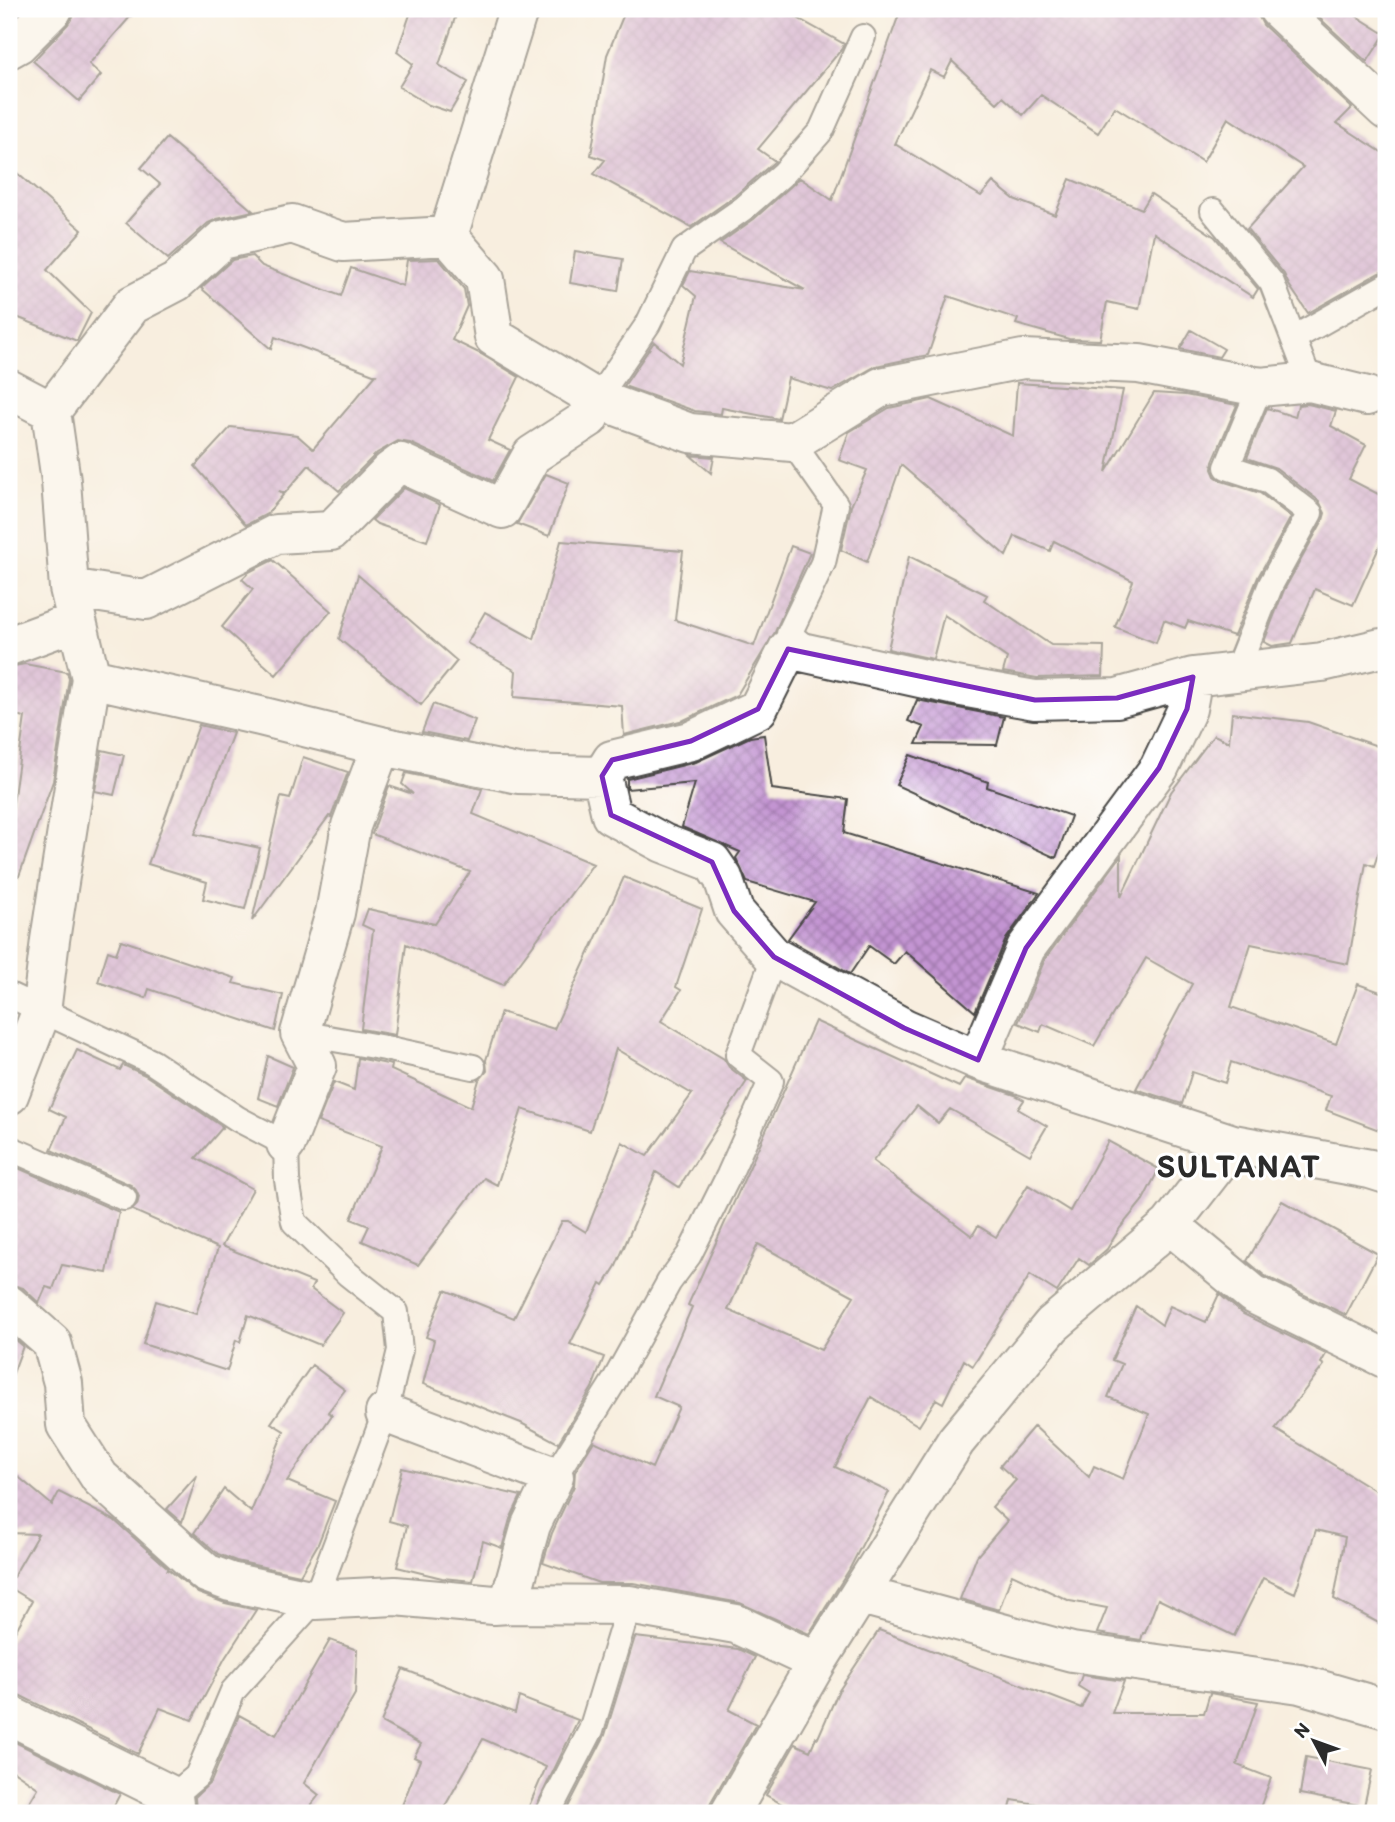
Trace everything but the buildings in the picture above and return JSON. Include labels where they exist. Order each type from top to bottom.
[{"type":"street","points":[[9,49],[18,44],[53,9]]},
{"type":"street","points":[[448,236],[520,9]]},
{"type":"street","points":[[1278,9],[1386,110]]},
{"type":"street","points":[[9,1095],[25,1004],[50,940],[91,678],[73,605],[51,411],[132,305],[176,282],[222,240],[292,224],[343,242],[448,236]]},
{"type":"street","points":[[448,236],[485,279],[494,337],[597,399],[690,433],[792,442],[881,387],[1023,359],[1139,364],[1260,387],[1310,382],[1376,389]]},
{"type":"street","points":[[9,389],[51,411]]},
{"type":"street","points":[[9,646],[73,605],[146,600],[276,534],[331,531],[401,463],[502,509],[532,455],[589,418],[597,399]]},
{"type":"street","points":[[1381,1164],[1233,1144],[978,1060],[904,1028],[774,957],[734,911],[723,877],[712,862],[663,843],[611,815],[602,776],[612,760],[691,741],[758,709],[788,649],[956,686],[1035,700],[1117,698],[1193,677],[1322,662],[1384,644]]},
{"type":"street","points":[[978,1060],[1026,948],[1159,768],[1187,709],[1193,677]]},
{"type":"street","points":[[91,678],[381,746],[518,774],[602,776]]},
{"type":"street","points":[[286,1144],[317,1066],[300,1033],[335,913],[351,826],[381,746]]},
{"type":"street","points":[[730,1813],[817,1662],[956,1441],[1052,1325],[1170,1225],[1233,1144]]},
{"type":"street","points":[[1170,1225],[1253,1294],[1386,1359]]},
{"type":"street","points":[[9,1305],[52,1343],[63,1383],[66,1425],[100,1478],[206,1573],[230,1582],[316,1600],[395,1597],[494,1605],[629,1605],[736,1624],[817,1662]]},
{"type":"street","points":[[385,1413],[554,1477],[531,1525],[509,1604]]},
{"type":"street","points":[[861,1595],[1072,1652],[1300,1684],[1386,1709]]},
{"type":"street","points":[[9,1715],[174,1805]]},
{"type":"lane","points":[[597,399],[648,324],[684,250],[744,208],[783,173],[821,131],[863,37]]},
{"type":"lane","points":[[1213,211],[1272,283],[1310,382]]},
{"type":"lane","points":[[1294,338],[1386,286]]},
{"type":"lane","points":[[1236,672],[1271,584],[1310,513],[1267,480],[1227,467],[1260,387]]},
{"type":"lane","points":[[792,442],[836,505],[823,563],[789,634],[815,656]]},
{"type":"lane","points":[[554,1477],[613,1383],[669,1282],[690,1255],[771,1081],[738,1055],[774,957]]},
{"type":"lane","points":[[25,1004],[152,1062],[238,1119],[286,1144],[287,1180],[294,1222],[348,1274],[396,1312],[400,1350],[385,1413],[316,1600],[233,1691],[197,1776],[174,1805]]},
{"type":"lane","points":[[300,1033],[473,1067]]},
{"type":"lane","points":[[9,1148],[124,1198]]},
{"type":"lane","points":[[548,1813],[592,1730],[629,1605]]},
{"type":"highlighted area","points":[[788,649],[1035,700],[1117,698],[1193,677],[1187,709],[1159,768],[1026,948],[978,1060],[904,1028],[774,957],[734,911],[712,862],[611,815],[602,776],[612,760],[691,741],[758,709]]},
{"type":"district","name":"SULTANAT","points":[[1239,1166]]}]
